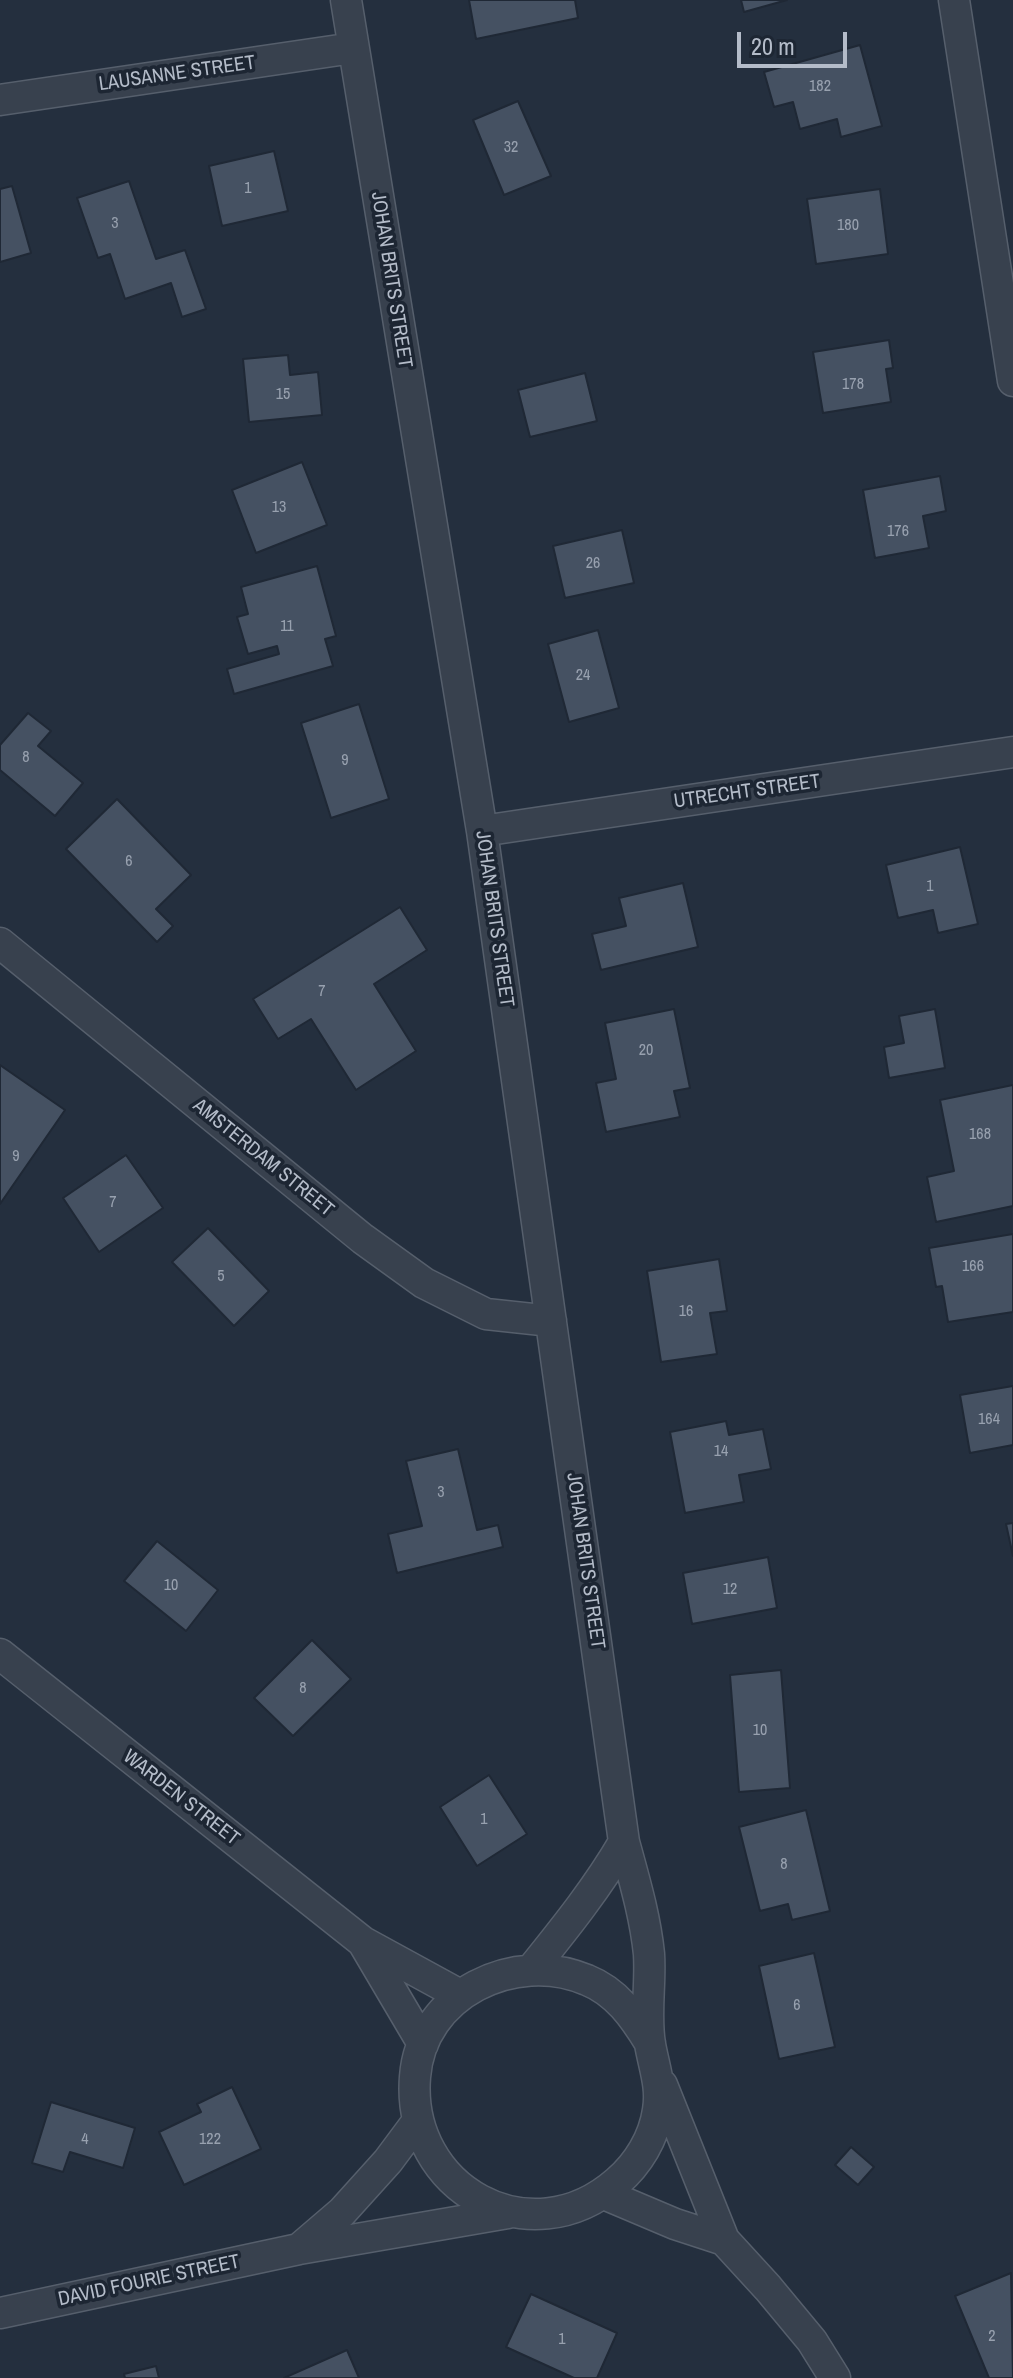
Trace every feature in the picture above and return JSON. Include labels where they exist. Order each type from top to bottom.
[{"type":"street","name":"JOHAN BRITS STREET","points":[[346,0],[482,831],[624,1842],[644,1914],[649,1957],[650,2043]]},
{"type":"street","points":[[954,0],[1013,381]]},
{"type":"street","name":"LAUSANNE STREET","points":[[0,100],[353,48]]},
{"type":"street","name":"UTRECHT STREET","points":[[482,831],[1013,752]]},
{"type":"street","name":"AMSTERDAM STREET","points":[[0,943],[363,1239],[424,1283],[486,1314],[551,1321]]},
{"type":"street","name":"WARDEN STREET","points":[[0,1654],[363,1942],[460,1995]]},
{"type":"street","points":[[532,1969],[576,1914],[624,1842]]},
{"type":"street","name":"WARDEN STREET","points":[[363,1942],[423,2044]]},
{"type":"street","points":[[659,2076],[658,2110],[648,2143],[630,2171],[604,2194],[576,2208],[545,2214],[514,2212],[481,2202],[452,2182],[430,2154],[417,2122],[413,2096],[415,2070],[423,2044],[445,2009],[460,1995],[494,1976],[532,1969],[561,1971],[589,1980],[614,1996],[635,2017],[650,2043],[659,2076],[724,2240],[812,2341],[835,2378]]},
{"type":"street","name":"DAVID FOURIE STREET","points":[[299,2249],[342,2212],[388,2161],[417,2122]]},
{"type":"street","points":[[604,2194],[675,2224],[724,2240]]},
{"type":"street","name":"DAVID FOURIE STREET","points":[[0,2313],[299,2249],[514,2212]]},
{"type":"building","points":[[469,0],[575,0],[578,18],[476,39]]},
{"type":"building","points":[[741,0],[787,0],[744,12]]},
{"type":"building","points":[[860,45],[882,126],[841,137],[837,119],[800,129],[793,102],[774,107],[764,72]]},
{"type":"building","points":[[518,101],[551,176],[504,195],[473,120]]},
{"type":"building","points":[[274,151],[288,211],[222,226],[209,166]]},
{"type":"building","points":[[129,181],[156,259],[185,250],[206,309],[182,317],[171,283],[125,299],[110,254],[98,258],[77,198]]},
{"type":"building","points":[[12,186],[31,253],[0,262],[0,189]]},
{"type":"building","points":[[880,189],[888,254],[816,264],[807,199]]},
{"type":"building","points":[[889,340],[893,368],[886,369],[891,402],[823,413],[813,352]]},
{"type":"building","points":[[288,355],[290,375],[318,372],[322,415],[249,422],[243,359]]},
{"type":"building","points":[[585,373],[597,421],[530,437],[518,390]]},
{"type":"building","points":[[302,462],[327,525],[256,553],[232,490]]},
{"type":"building","points":[[940,476],[946,511],[923,516],[929,548],[875,558],[863,490]]},
{"type":"building","points":[[622,530],[634,583],[565,598],[553,546]]},
{"type":"building","points":[[317,566],[336,636],[325,639],[333,666],[234,694],[227,669],[279,654],[277,646],[248,654],[237,617],[248,614],[241,587]]},
{"type":"building","points":[[598,630],[619,708],[569,722],[548,644]]},
{"type":"building","points":[[359,704],[389,799],[331,818],[301,723]]},
{"type":"building","points":[[28,713],[51,731],[38,746],[83,783],[55,816],[0,770],[0,745]]},
{"type":"building","points":[[117,799],[191,875],[156,909],[173,926],[157,942],[66,849]]},
{"type":"building","points":[[960,847],[978,924],[938,933],[933,910],[898,918],[886,865]]},
{"type":"building","points":[[683,883],[698,947],[601,970],[592,934],[626,926],[619,898]]},
{"type":"building","points":[[400,907],[427,950],[374,984],[416,1051],[356,1090],[311,1019],[278,1039],[253,999]]},
{"type":"building","points":[[674,1009],[690,1088],[674,1091],[680,1117],[606,1132],[596,1083],[616,1079],[605,1023]]},
{"type":"building","points":[[935,1009],[945,1068],[889,1078],[884,1047],[904,1043],[899,1016]]},
{"type":"building","points":[[0,1065],[65,1110],[0,1204]]},
{"type":"building","points":[[1013,1085],[1013,1206],[936,1222],[927,1177],[954,1171],[940,1100]]},
{"type":"building","points":[[126,1155],[163,1208],[99,1252],[63,1198]]},
{"type":"building","points":[[208,1228],[269,1291],[234,1326],[172,1262]]},
{"type":"building","points":[[1013,1234],[1013,1312],[948,1322],[942,1286],[936,1287],[929,1248]]},
{"type":"building","points":[[719,1259],[727,1311],[710,1313],[717,1354],[661,1362],[647,1271]]},
{"type":"building","points":[[1013,1386],[1013,1445],[970,1453],[960,1395]]},
{"type":"building","points":[[726,1421],[729,1435],[763,1429],[771,1469],[739,1475],[744,1502],[685,1513],[670,1432]]},
{"type":"building","points":[[458,1449],[477,1530],[498,1525],[503,1547],[397,1573],[388,1534],[422,1526],[406,1461]]},
{"type":"building","points":[[1013,1523],[1013,1556],[1006,1524]]},
{"type":"building","points":[[157,1541],[218,1590],[186,1631],[124,1581]]},
{"type":"building","points":[[768,1557],[777,1608],[692,1624],[683,1573]]},
{"type":"building","points":[[312,1640],[351,1679],[293,1736],[254,1698]]},
{"type":"building","points":[[781,1670],[790,1788],[739,1792],[730,1675]]},
{"type":"building","points":[[489,1775],[527,1834],[477,1866],[440,1807]]},
{"type":"building","points":[[806,1810],[830,1911],[792,1920],[788,1904],[760,1911],[739,1827]]},
{"type":"building","points":[[814,1953],[835,2047],[779,2059],[759,1966]]},
{"type":"building","points":[[232,2087],[261,2149],[184,2185],[159,2132],[201,2112],[197,2104]]},
{"type":"building","points":[[51,2102],[135,2128],[123,2168],[70,2152],[63,2172],[32,2163]]},
{"type":"building","points":[[851,2147],[874,2167],[858,2185],[835,2165]]},
{"type":"building","points":[[1011,2273],[1013,2378],[989,2378],[955,2296]]},
{"type":"building","points":[[531,2294],[617,2333],[597,2378],[574,2378],[506,2347]]},
{"type":"building","points":[[347,2350],[359,2378],[284,2378]]},
{"type":"building","points":[[156,2366],[159,2378],[125,2378],[124,2374]]}]
